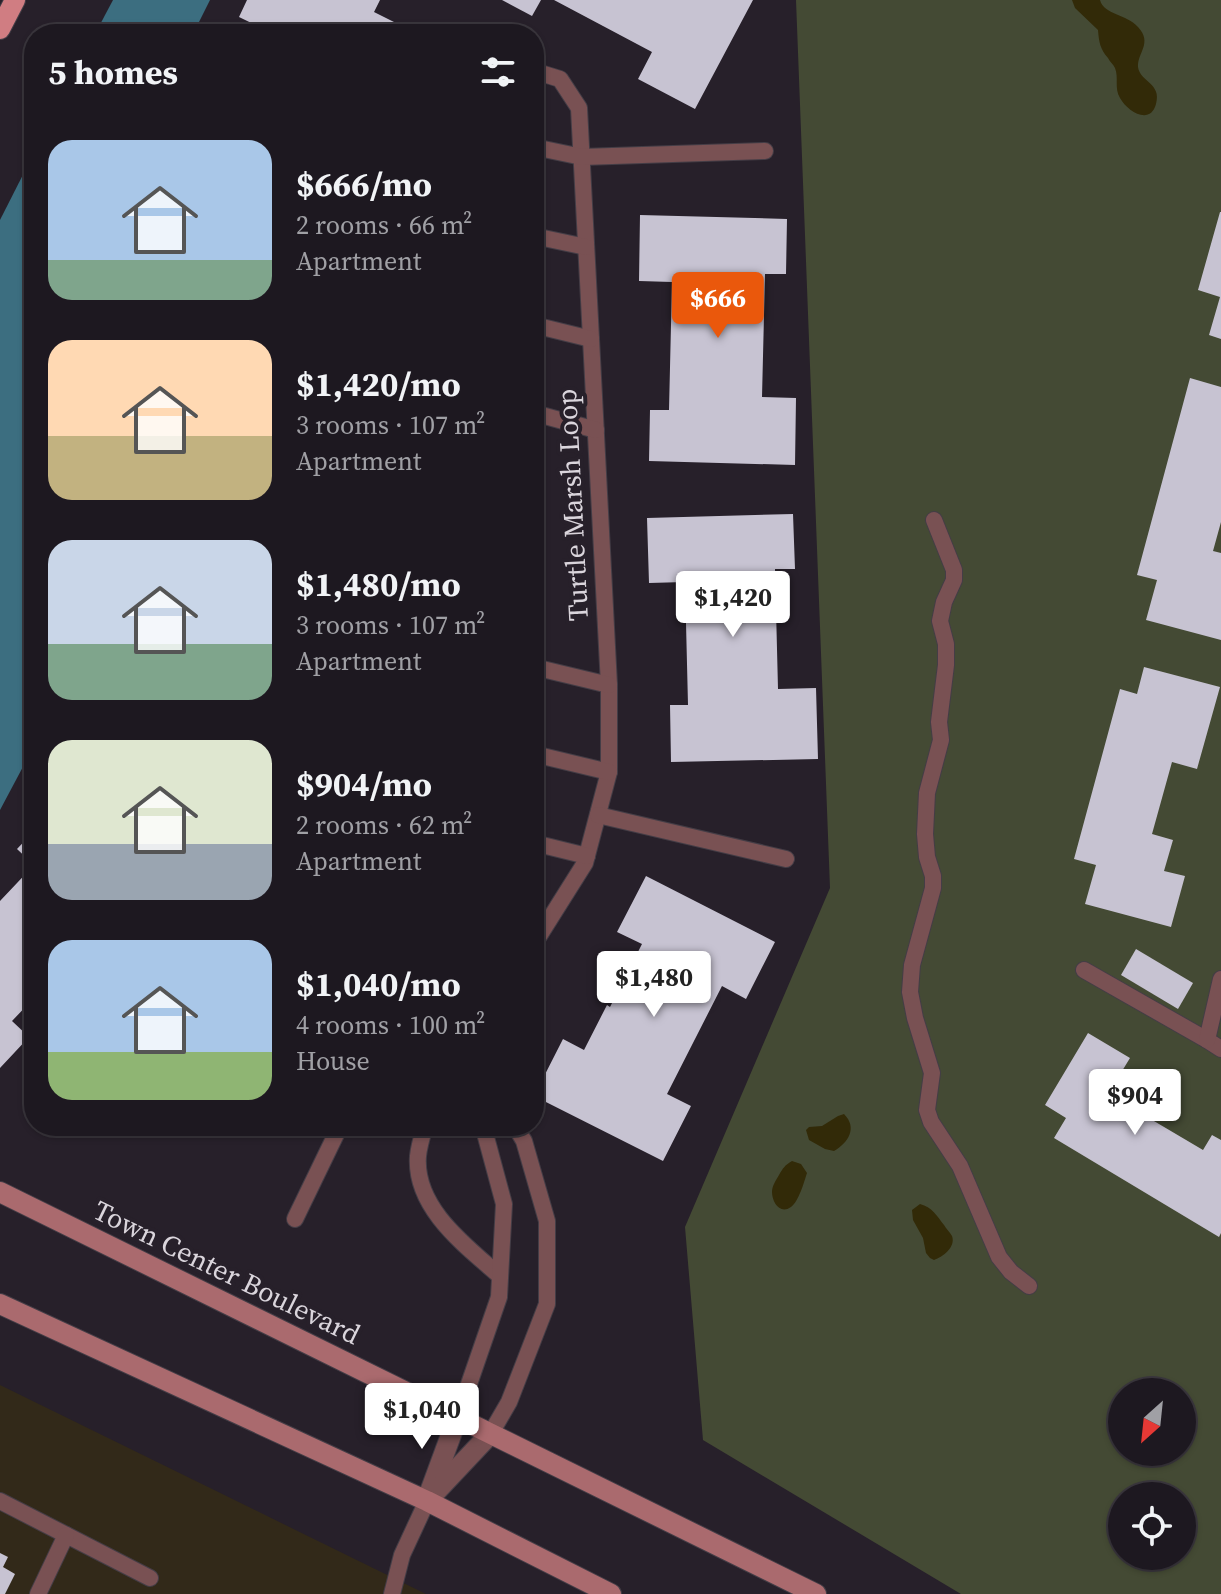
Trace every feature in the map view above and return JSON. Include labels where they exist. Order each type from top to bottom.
[{"type":"main road","points":[[0,29],[15,0]]},
{"type":"main road","name":"Town Center Boulevard","points":[[0,1192],[816,1594]]},
{"type":"main road","points":[[0,1304],[427,1501],[611,1594]]},
{"type":"street","points":[[427,1501],[458,1416]]},
{"type":"street","points":[[427,1501],[491,1433]]},
{"type":"lane","name":"Turtle Marsh Loop","points":[[544,74],[560,79],[579,108],[609,685],[609,772],[598,815],[585,863],[544,928]]},
{"type":"lane","points":[[544,149],[582,157],[765,151]]},
{"type":"lane","points":[[544,238],[586,247]]},
{"type":"lane","points":[[544,327],[591,339]]},
{"type":"lane","points":[[544,416],[596,430]]},
{"type":"lane","points":[[934,520],[954,570],[954,580],[940,621],[946,644],[939,722],[941,740],[927,793],[926,846],[933,888],[912,965],[910,992],[932,1073],[927,1110],[931,1122],[960,1166],[999,1257],[1011,1272],[1029,1286]]},
{"type":"lane","points":[[544,669],[609,685]]},
{"type":"lane","points":[[544,756],[609,772]]},
{"type":"lane","points":[[598,815],[786,859]]},
{"type":"lane","points":[[544,845],[587,856]]},
{"type":"lane","points":[[1084,970],[1214,1044],[1221,979]]},
{"type":"lane","points":[[295,1219],[335,1136]]},
{"type":"lane","points":[[423,1136],[418,1167],[424,1191],[434,1210],[461,1242],[500,1276]]},
{"type":"lane","points":[[458,1416],[499,1297],[504,1204],[486,1136]]},
{"type":"lane","points":[[491,1433],[509,1402],[547,1304],[547,1221],[521,1136]]},
{"type":"lane","points":[[0,1501],[150,1578]]},
{"type":"lane","points":[[392,1594],[402,1555],[427,1501]]},
{"type":"lane","points":[[38,1594],[66,1535]]},
{"type":"shaded area","points":[[0,1385],[426,1594],[0,1594]]},
{"type":"green space","points":[[796,0],[1221,0],[1221,1594],[961,1594],[703,1440],[685,1227],[830,888]]},
{"type":"sand","points":[[1072,0],[1100,0],[1106,9],[1138,27],[1144,43],[1138,67],[1157,97],[1149,114],[1138,114],[1120,98],[1115,68],[1099,42],[1098,30],[1075,8]]},
{"type":"sand","points":[[844,1114],[851,1130],[839,1148],[834,1151],[825,1149],[809,1140],[806,1130],[809,1127],[822,1126]]},
{"type":"sand","points":[[792,1161],[801,1164],[807,1173],[796,1200],[791,1207],[783,1209],[775,1203],[772,1190],[783,1169]]},
{"type":"sand","points":[[920,1204],[934,1212],[953,1240],[945,1254],[934,1260],[926,1253],[923,1238],[913,1220],[912,1210]]},
{"type":"water","points":[[113,0],[210,0],[198,24],[100,24]]},
{"type":"water","points":[[24,173],[24,765],[0,810],[0,220]]},
{"type":"building","points":[[247,0],[380,0],[374,12],[398,24],[253,24],[239,17]]},
{"type":"building","points":[[502,0],[541,0],[532,16]]},
{"type":"building","points":[[554,0],[753,0],[695,109],[638,79],[652,52]]},
{"type":"building","points":[[1220,212],[1221,339],[1209,335],[1220,297],[1198,290]]},
{"type":"building","points":[[640,215],[787,219],[786,274],[765,274],[762,397],[796,398],[795,465],[649,461],[650,410],[669,410],[672,282],[639,281]]},
{"type":"building","points":[[1190,378],[1221,387],[1221,522],[1213,551],[1221,553],[1221,640],[1146,620],[1157,580],[1137,575]]},
{"type":"building","points":[[793,514],[795,569],[775,569],[778,689],[816,688],[818,759],[671,762],[670,705],[688,705],[685,582],[649,583],[647,518]]},
{"type":"building","points":[[1144,667],[1220,687],[1197,769],[1172,762],[1152,834],[1173,840],[1164,871],[1185,876],[1171,927],[1085,904],[1096,865],[1074,859],[1120,689],[1137,694]]},
{"type":"building","points":[[24,842],[24,856],[17,849]]},
{"type":"building","points":[[24,876],[24,1008],[12,1021],[24,1032],[24,1042],[0,1068],[0,901]]},
{"type":"building","points":[[646,876],[775,942],[746,999],[722,986],[667,1094],[691,1106],[663,1161],[544,1101],[544,1076],[563,1039],[584,1050],[642,944],[617,932]]},
{"type":"building","points":[[1136,949],[1193,983],[1178,1009],[1121,975]]},
{"type":"building","points":[[1088,1033],[1130,1058],[1119,1076],[1148,1092],[1137,1111],[1203,1150],[1212,1135],[1221,1140],[1219,1237],[1054,1138],[1066,1118],[1045,1105]]},
{"type":"building","points":[[0,1553],[8,1557],[3,1567],[15,1574],[5,1594],[0,1594]]}]
